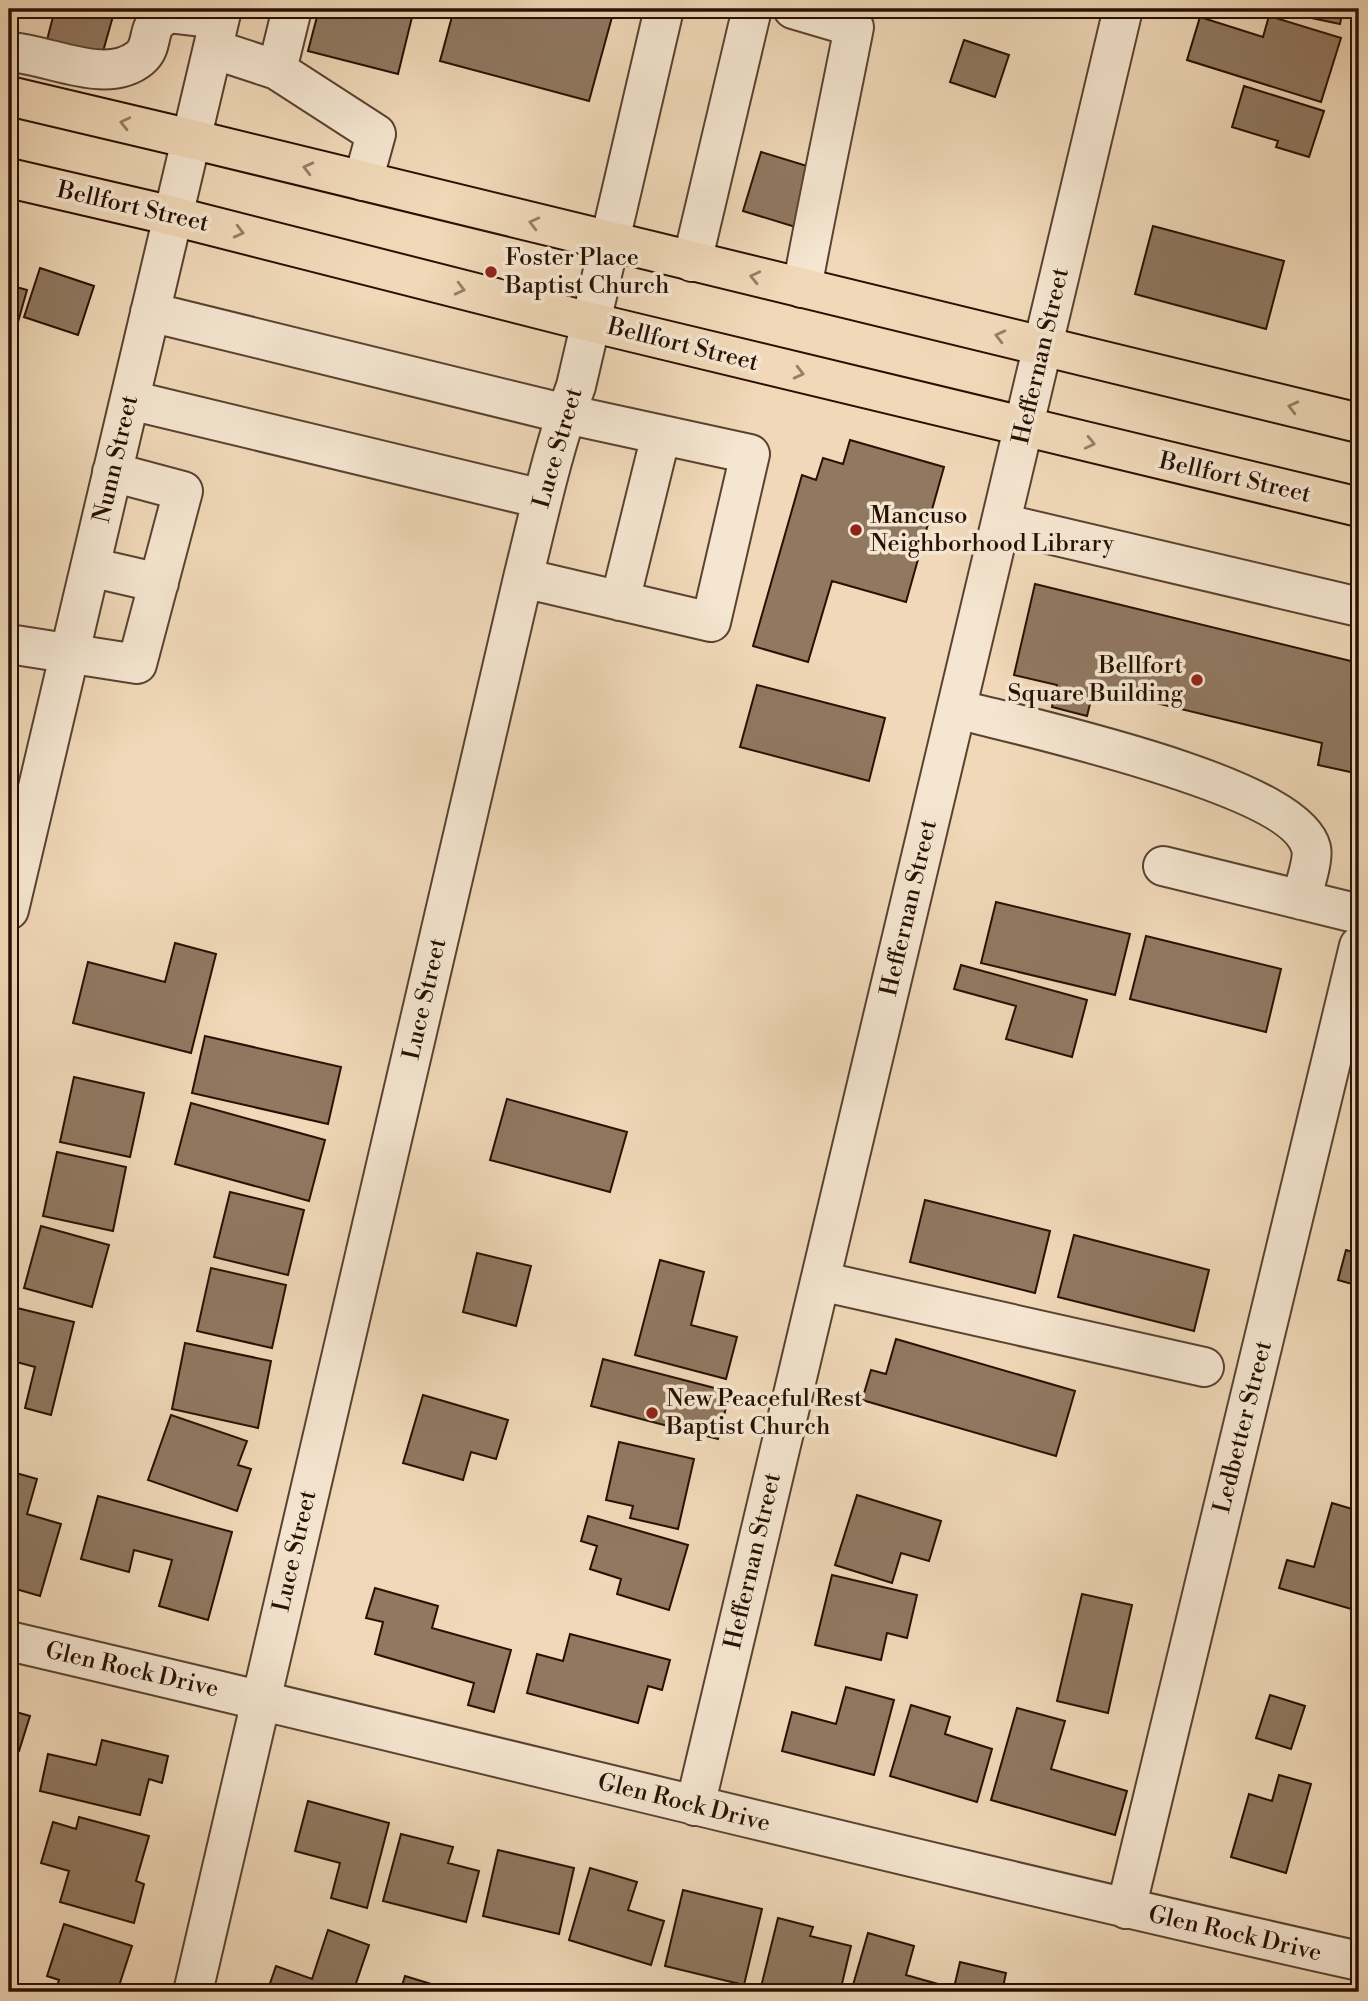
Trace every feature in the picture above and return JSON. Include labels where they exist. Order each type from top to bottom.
[{"type":"main road","points":[[9,96],[1359,422]]},
{"type":"main road","name":"Bellfort Street","points":[[9,178],[173,216],[590,322],[1359,507]]},
{"type":"street","points":[[277,70],[292,9]]},
{"type":"street","name":"Luce Street","points":[[193,1992],[523,578],[542,499],[576,386],[664,9]]},
{"type":"street","points":[[692,262],[752,9]]},
{"type":"street","points":[[793,9],[854,27],[834,130],[820,184],[802,288]]},
{"type":"street","name":"Heffernan Street","points":[[695,1807],[1123,9]]},
{"type":"street","points":[[9,52],[23,52],[93,69],[113,70],[127,66],[147,51],[155,25],[167,13],[218,26],[277,70],[376,134],[363,181]]},
{"type":"street","name":"Nunn Street","points":[[9,910],[218,26]]},
{"type":"street","points":[[83,113],[93,69]]},
{"type":"street","points":[[150,312],[566,414],[750,454],[711,622],[523,578]]},
{"type":"street","points":[[130,400],[542,499]]},
{"type":"street","points":[[620,601],[661,435]]},
{"type":"street","points":[[9,644],[137,664],[183,491],[112,472]]},
{"type":"street","points":[[1001,523],[1359,607]]},
{"type":"street","points":[[90,566],[159,583]]},
{"type":"street","points":[[957,709],[1185,771],[1263,804],[1306,837],[1312,850],[1301,900]]},
{"type":"street","points":[[1163,866],[1359,914]]},
{"type":"street","name":"Ledbetter Street","points":[[1126,1909],[1359,946]]},
{"type":"street","points":[[820,1281],[1204,1367]]},
{"type":"street","name":"Glen Rock Drive","points":[[9,1641],[261,1699],[695,1807],[1359,1961]]},
{"type":"building","points":[[55,9],[115,9],[102,55],[47,40]]},
{"type":"building","points":[[319,9],[414,9],[398,74],[308,51]]},
{"type":"building","points":[[454,9],[583,9],[612,17],[589,101],[440,61]]},
{"type":"building","points":[[1293,9],[1343,9],[1340,24],[1292,14]]},
{"type":"building","points":[[1269,16],[1341,38],[1321,102],[1187,60],[1200,17],[1263,37]]},
{"type":"building","points":[[964,40],[1009,55],[995,97],[950,82]]},
{"type":"building","points":[[1244,86],[1324,111],[1309,157],[1276,147],[1278,141],[1232,127]]},
{"type":"building","points":[[761,152],[820,170],[802,229],[743,211]]},
{"type":"building","points":[[1153,226],[1284,261],[1266,329],[1135,294]]},
{"type":"building","points":[[40,268],[94,286],[78,335],[24,317]]},
{"type":"building","points":[[9,285],[27,290],[18,322],[9,319]]},
{"type":"building","name":"Mancuso Neighborhood Library","points":[[850,440],[944,467],[906,602],[832,581],[808,662],[753,646],[802,475],[816,480],[823,458],[843,464]]},
{"type":"building","name":"Bellfort Square Building","points":[[1035,584],[1359,663],[1359,756],[1355,773],[1318,765],[1322,743],[1094,688],[1087,716],[1052,707],[1057,685],[1014,675]]},
{"type":"building","points":[[757,685],[885,718],[869,781],[740,747]]},
{"type":"building","points":[[996,902],[1130,934],[1115,995],[981,963]]},
{"type":"building","points":[[1146,936],[1281,969],[1266,1032],[1130,999]]},
{"type":"building","points":[[175,943],[216,954],[191,1053],[73,1023],[88,962],[165,982]]},
{"type":"building","points":[[961,965],[1087,1000],[1072,1057],[1006,1039],[1016,1006],[954,989]]},
{"type":"building","points":[[205,1036],[341,1067],[328,1124],[192,1093]]},
{"type":"building","points":[[74,1077],[144,1093],[130,1157],[60,1142]]},
{"type":"building","points":[[507,1099],[627,1132],[610,1192],[490,1160]]},
{"type":"building","points":[[191,1103],[325,1140],[309,1201],[175,1164]]},
{"type":"building","points":[[57,1152],[126,1167],[113,1231],[43,1216]]},
{"type":"building","points":[[230,1192],[304,1210],[288,1275],[214,1257]]},
{"type":"building","points":[[925,1200],[1050,1231],[1035,1293],[910,1262]]},
{"type":"building","points":[[41,1226],[109,1245],[92,1307],[24,1288]]},
{"type":"building","points":[[1074,1235],[1209,1270],[1194,1331],[1058,1297]]},
{"type":"building","points":[[1346,1250],[1359,1254],[1359,1286],[1338,1280]]},
{"type":"building","points":[[477,1253],[531,1266],[516,1326],[463,1312]]},
{"type":"building","points":[[660,1260],[704,1272],[691,1325],[737,1337],[726,1379],[635,1355]]},
{"type":"building","points":[[211,1268],[286,1285],[272,1348],[197,1331]]},
{"type":"building","points":[[9,1306],[74,1322],[51,1415],[25,1408],[35,1367],[9,1360]]},
{"type":"building","points":[[896,1339],[1075,1391],[1056,1456],[862,1400],[871,1370],[886,1374]]},
{"type":"building","points":[[185,1343],[271,1361],[258,1428],[172,1409]]},
{"type":"building","points":[[603,1359],[730,1392],[718,1439],[591,1406]]},
{"type":"building","points":[[423,1395],[508,1420],[496,1459],[471,1452],[463,1480],[403,1463]]},
{"type":"building","points":[[171,1415],[247,1441],[238,1465],[251,1469],[237,1511],[148,1480]]},
{"type":"building","points":[[619,1442],[694,1459],[678,1529],[630,1518],[633,1506],[606,1500]]},
{"type":"building","points":[[9,1471],[37,1479],[27,1514],[61,1524],[40,1596],[9,1587]]},
{"type":"building","points":[[857,1495],[941,1521],[929,1561],[901,1553],[892,1583],[835,1565]]},
{"type":"building","points":[[98,1496],[232,1532],[208,1620],[159,1606],[172,1560],[134,1550],[129,1572],[81,1559]]},
{"type":"building","points":[[1332,1503],[1359,1511],[1358,1611],[1279,1588],[1287,1560],[1314,1567]]},
{"type":"building","points":[[588,1516],[688,1545],[669,1610],[617,1594],[621,1579],[590,1569],[597,1546],[581,1541]]},
{"type":"building","points":[[832,1575],[917,1595],[907,1638],[887,1633],[881,1660],[815,1645]]},
{"type":"building","points":[[375,1588],[438,1606],[432,1628],[511,1650],[494,1712],[468,1705],[474,1683],[375,1654],[383,1622],[366,1618]]},
{"type":"building","points":[[1082,1594],[1132,1605],[1108,1713],[1057,1701]]},
{"type":"building","points":[[570,1634],[670,1660],[662,1690],[648,1686],[638,1723],[527,1693],[537,1654],[563,1661]]},
{"type":"building","points":[[846,1687],[894,1700],[874,1775],[782,1751],[792,1712],[836,1724]]},
{"type":"building","points":[[1270,1695],[1305,1706],[1291,1749],[1256,1738]]},
{"type":"building","points":[[911,1705],[950,1717],[945,1734],[992,1749],[977,1802],[890,1776]]},
{"type":"building","points":[[1017,1708],[1065,1721],[1051,1769],[1127,1791],[1115,1835],[991,1800]]},
{"type":"building","points":[[9,1710],[30,1716],[19,1751],[9,1748]]},
{"type":"building","points":[[102,1740],[168,1756],[162,1783],[149,1779],[140,1815],[40,1791],[48,1754],[96,1765]]},
{"type":"building","points":[[1279,1775],[1311,1784],[1286,1873],[1231,1857],[1249,1794],[1272,1801]]},
{"type":"building","points":[[308,1801],[389,1823],[367,1908],[331,1898],[340,1863],[295,1851]]},
{"type":"building","points":[[79,1817],[149,1836],[136,1881],[144,1884],[134,1923],[60,1902],[69,1871],[41,1863],[53,1822],[76,1829]]},
{"type":"building","points":[[401,1834],[453,1847],[448,1863],[479,1871],[466,1922],[383,1901]]},
{"type":"building","points":[[498,1850],[574,1868],[559,1934],[483,1916]]},
{"type":"building","points":[[590,1868],[637,1882],[628,1910],[664,1921],[651,1965],[569,1940]]},
{"type":"building","points":[[683,1890],[762,1909],[744,1985],[665,1966]]},
{"type":"building","points":[[778,1918],[813,1927],[810,1936],[851,1946],[840,1992],[782,1992],[761,1987]]},
{"type":"building","points":[[64,1924],[132,1946],[117,1992],[55,1992],[59,1980],[47,1976]]},
{"type":"building","points":[[328,1930],[369,1945],[353,1992],[267,1992],[276,1966],[312,1979]]},
{"type":"building","points":[[868,1933],[914,1946],[906,1975],[945,1986],[943,1992],[851,1992]]},
{"type":"building","points":[[960,1962],[1006,1973],[1002,1992],[953,1992]]},
{"type":"building","points":[[405,1976],[454,1991],[454,1992],[400,1992]]},
{"type":"place","name":"Foster Place Baptist Church","points":[[491,272]]},
{"type":"place","name":"Mancuso Neighborhood Library","points":[[856,530]]},
{"type":"place","name":"Bellfort Square Building","points":[[1197,680]]},
{"type":"place","name":"New Peaceful Rest Baptist Church","points":[[652,1413]]}]
